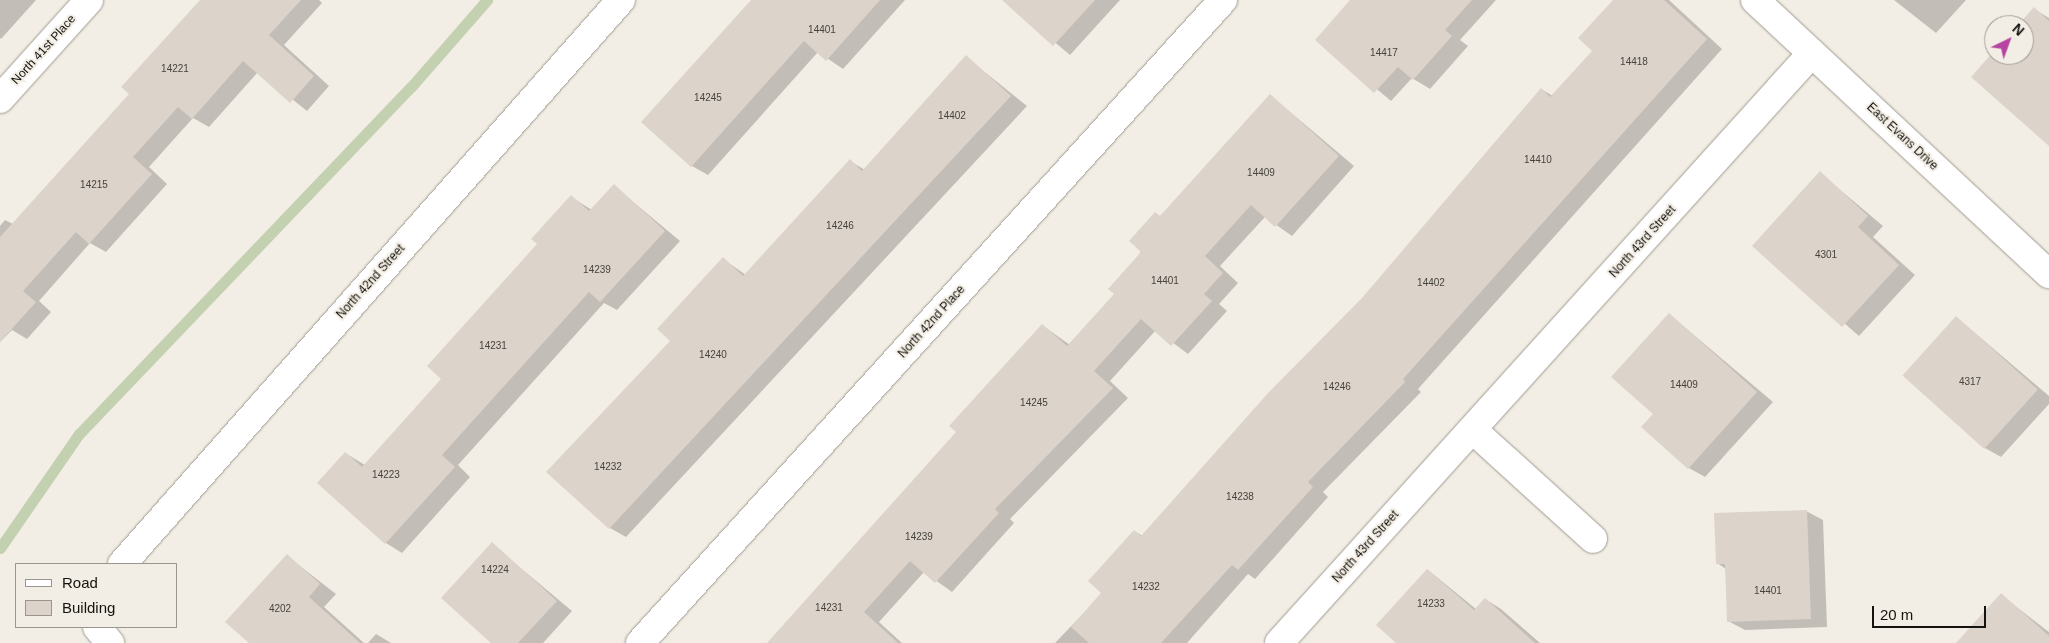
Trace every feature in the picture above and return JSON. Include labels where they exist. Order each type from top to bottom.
[{"type":"street","name":"North 41st Place","points":[[0,99],[89,0]]},
{"type":"street","name":"North 42nd Street","points":[[123,563],[621,0]]},
{"type":"street","name":"North 42nd Place","points":[[640,643],[1223,0]]},
{"type":"street","name":"East Evans Drive","points":[[1756,0],[2049,274]]},
{"type":"street","name":"North 43rd Street","points":[[1279,643],[1812,53]]},
{"type":"street","points":[[1473,430],[1593,539]]},
{"type":"street","points":[[97,628],[110,643]]},
{"type":"building","points":[[200,0],[301,0],[269,35],[314,76],[290,103],[243,61],[192,119],[178,107],[133,157],[152,174],[89,244],[76,232],[23,291],[36,302],[0,342],[0,237],[129,94],[121,87]]},
{"type":"building","points":[[751,0],[880,0],[826,61],[804,41],[691,167],[641,122]]},
{"type":"building","points":[[1002,0],[1095,0],[1053,46]]},
{"type":"building","points":[[1350,0],[1472,0],[1445,30],[1452,36],[1413,80],[1398,67],[1374,93],[1315,40]]},
{"type":"building","points":[[1613,0],[1664,0],[1707,39],[1403,379],[1405,382],[1308,482],[1313,487],[1238,570],[1232,565],[1161,643],[1089,643],[1071,627],[1101,593],[1088,581],[1134,530],[1141,536],[1269,392],[1362,298],[1541,88],[1550,97],[1592,51],[1578,38]]},
{"type":"building","points":[[2034,7],[2049,21],[2049,146],[1971,77],[1984,62],[1984,65],[2034,65],[2034,15],[2027,15]]},
{"type":"building","points":[[966,55],[1011,96],[609,529],[546,472],[670,341],[657,329],[723,257],[743,276],[850,159],[862,171]]},
{"type":"building","points":[[1270,94],[1339,156],[1275,227],[1251,205],[1205,256],[1223,273],[1204,294],[1212,301],[1171,346],[1141,319],[1094,371],[1113,388],[995,509],[999,513],[935,583],[910,561],[864,612],[898,643],[767,643],[956,432],[949,426],[1042,324],[1067,346],[1114,294],[1108,289],[1141,252],[1129,241],[1155,212],[1160,216]]},
{"type":"building","points":[[1820,171],[1868,216],[1858,227],[1899,265],[1842,327],[1752,246]]},
{"type":"building","points":[[614,184],[665,231],[600,302],[589,292],[442,455],[455,467],[385,544],[317,483],[345,452],[362,467],[441,379],[427,366],[537,244],[531,239],[571,195],[589,211]]},
{"type":"building","points":[[1669,313],[1757,392],[1688,469],[1641,427],[1653,414],[1611,377]]},
{"type":"building","points":[[1956,316],[2038,390],[1984,449],[1902,375]]},
{"type":"building","points":[[1807,510],[1811,619],[1727,622],[1725,564],[1716,564],[1714,513]]},
{"type":"building","points":[[492,542],[557,601],[518,643],[491,643],[441,598]]},
{"type":"building","points":[[287,554],[320,584],[309,597],[360,643],[249,643],[225,622]]},
{"type":"building","points":[[1427,569],[1474,610],[1485,598],[1535,643],[1396,643],[1376,625]]},
{"type":"building","points":[[2001,593],[2049,636],[2049,643],[1956,643]]},
{"type":"waterway","points":[[0,548],[79,434],[411,87],[487,0]]}]
